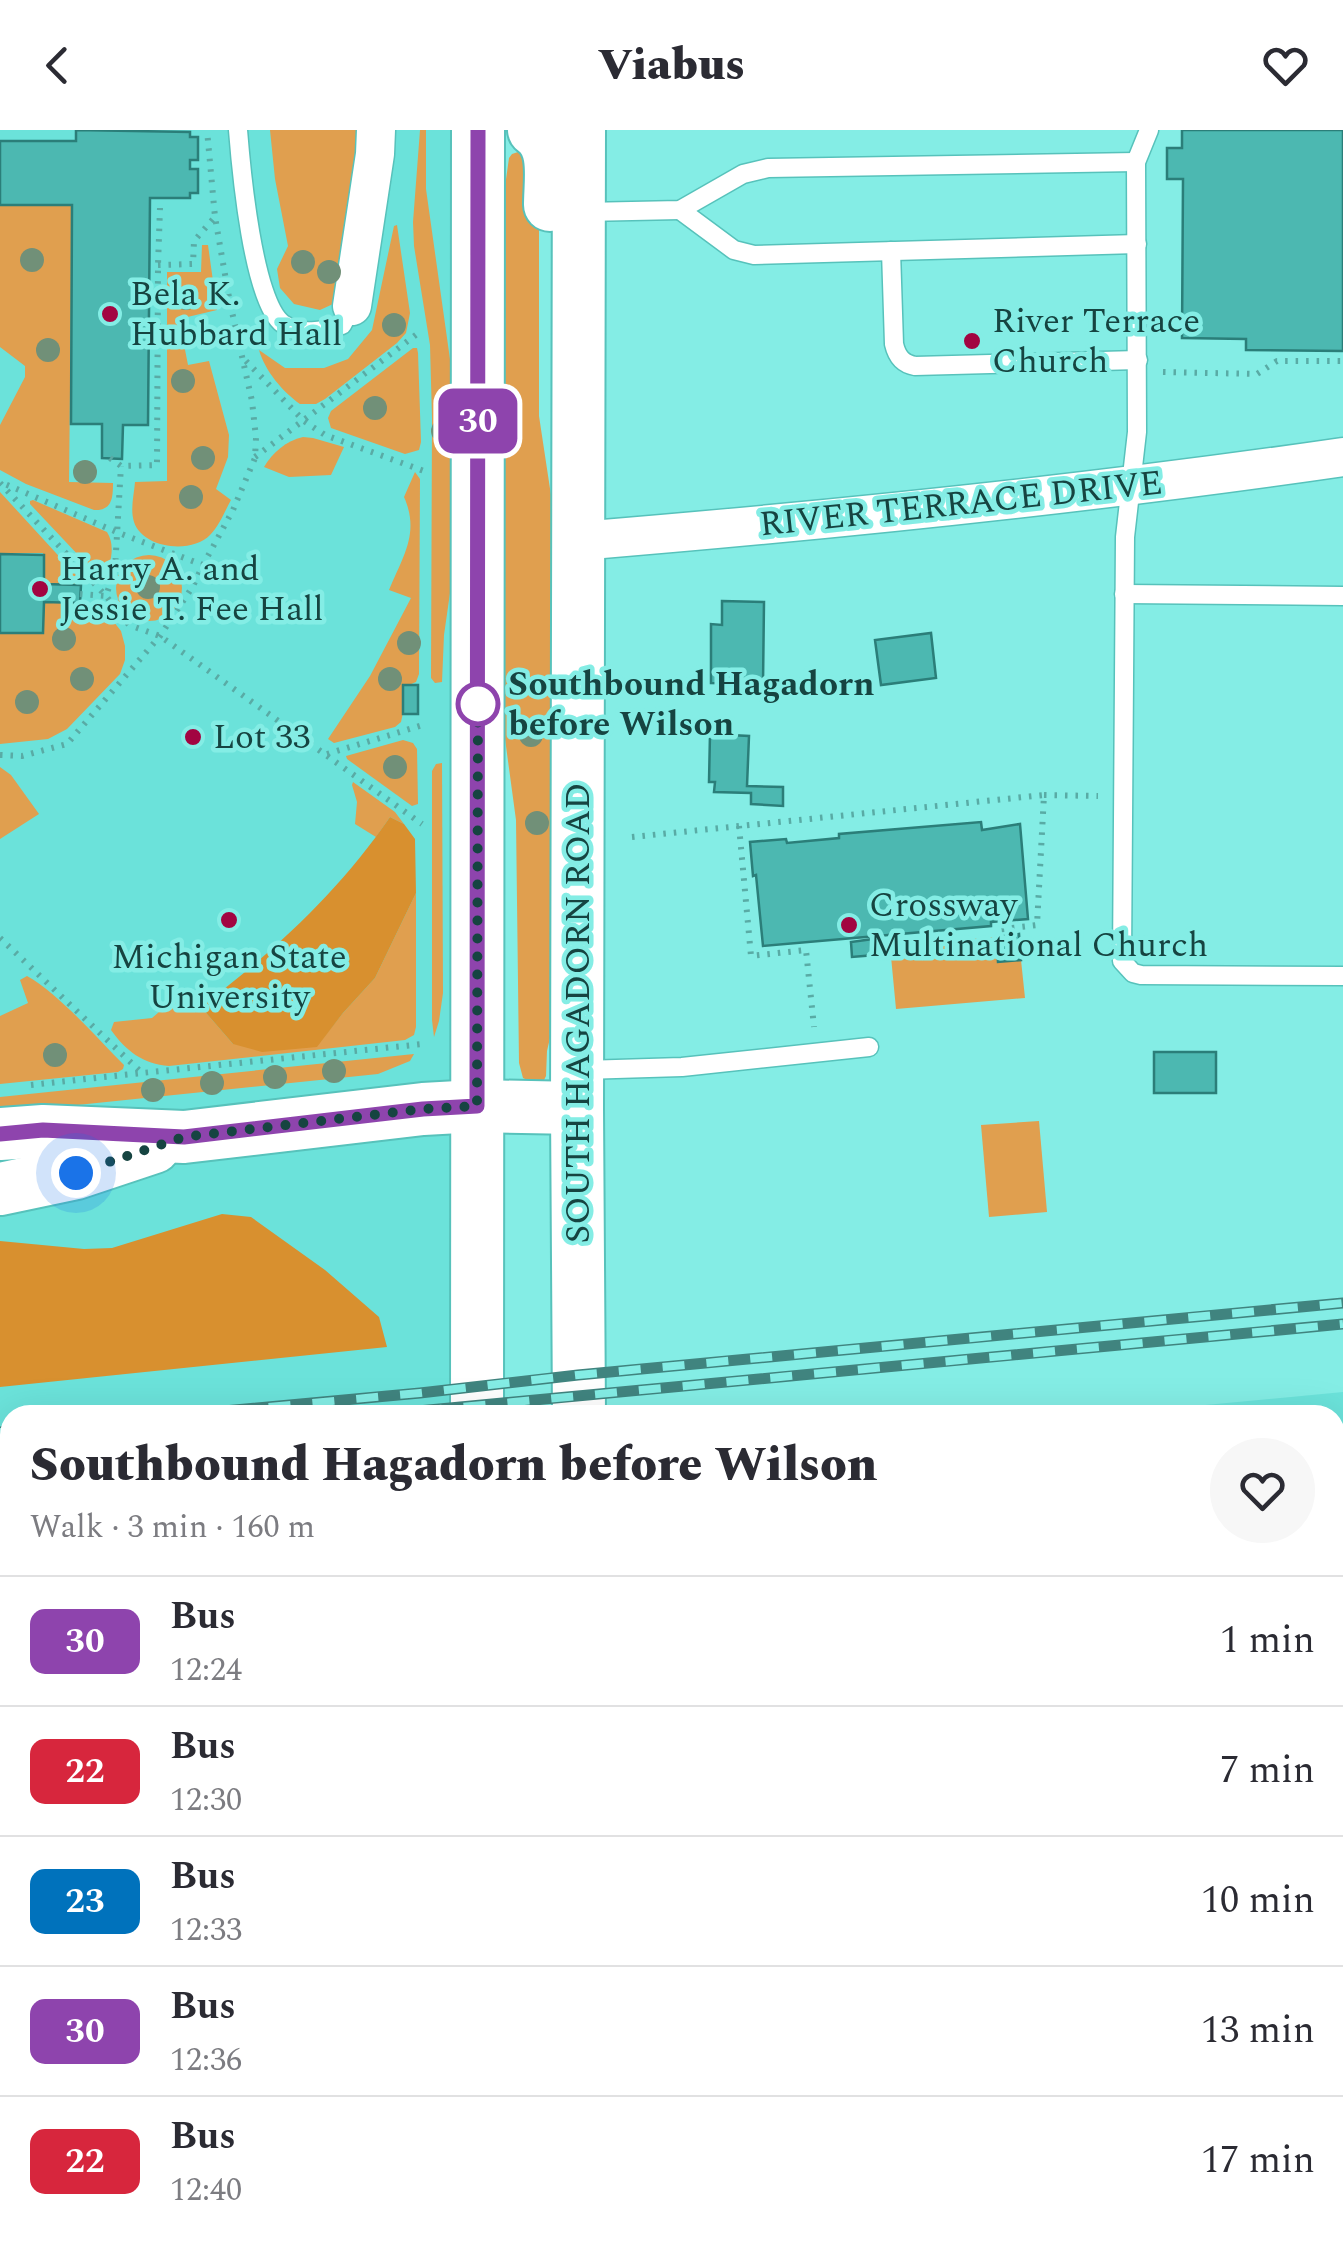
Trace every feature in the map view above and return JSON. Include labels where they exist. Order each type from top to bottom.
[{"type":"street","points":[[352,306],[376,130]]},
{"type":"street","points":[[477,1405],[478,130]]},
{"type":"street","points":[[478,188],[502,140],[513,130]]},
{"type":"street","points":[[534,130],[546,141],[549,151],[553,380],[578,473]]},
{"type":"street","name":"SOUTH HAGADORN ROAD","points":[[578,1405],[579,130]]},
{"type":"street","name":"RIVER TERRACE DRIVE","points":[[578,541],[1130,486],[1343,457]]},
{"type":"street","points":[[0,1134],[43,1130],[184,1137],[477,1106],[577,1089]]},
{"type":"street","points":[[0,1189],[76,1173],[184,1137]]},
{"type":"lane","points":[[238,130],[252,249],[267,298],[280,322],[298,330],[320,332],[342,324],[352,306]]},
{"type":"lane","points":[[1149,130],[1136,162],[1137,432],[1125,537],[1122,954],[1126,968],[1140,975],[1343,976]]},
{"type":"lane","points":[[578,212],[680,210],[743,174],[768,168],[1136,162]]},
{"type":"lane","points":[[680,210],[734,250],[747,254],[1137,244]]},
{"type":"lane","points":[[891,251],[894,344],[896,353],[908,365],[1138,360]]},
{"type":"lane","points":[[1124,594],[1343,596]]},
{"type":"lane","points":[[577,1089],[682,1067],[869,1047]]},
{"type":"path","points":[[0,755],[22,756],[67,744],[160,636],[193,586],[255,458],[252,402],[214,217],[207,130]]},
{"type":"path","points":[[110,458],[121,466],[158,465],[160,208]]},
{"type":"path","points":[[158,265],[193,264],[194,241],[214,217]]},
{"type":"path","points":[[255,458],[422,331]]},
{"type":"path","points":[[243,358],[304,421],[326,435],[424,471]]},
{"type":"path","points":[[1162,372],[1258,374],[1277,361],[1343,361]]},
{"type":"path","points":[[106,596],[116,569],[121,466]]},
{"type":"path","points":[[203,564],[0,482],[129,626],[160,636],[422,824]]},
{"type":"path","points":[[80,594],[106,596]]},
{"type":"path","points":[[326,754],[423,725]]},
{"type":"path","points":[[995,930],[1037,925],[1044,795]]},
{"type":"path","points":[[632,836],[1044,795],[1123,796]]},
{"type":"path","points":[[738,826],[751,956],[806,950],[816,1053]]},
{"type":"path","points":[[0,938],[142,1073]]},
{"type":"path","points":[[18,1086],[423,1044]]},
{"type":"shaded area","name":"Michigan State University","points":[[0,130],[459,130],[458,1405],[0,1405]]},
{"type":"shaded area","points":[[270,130],[361,130],[341,290],[333,304],[320,310],[294,304],[280,288],[277,269],[288,246]]},
{"type":"shaded area","points":[[420,130],[426,130],[426,189],[459,423],[459,530],[444,635],[442,682],[435,683],[431,678],[430,345],[413,222]]},
{"type":"shaded area","points":[[518,152],[526,155],[539,181],[539,416],[559,548],[562,986],[547,1051],[546,1076],[543,1082],[534,1083],[523,1078],[519,1063],[516,820],[498,687],[500,222],[509,158]]},
{"type":"shaded area","points":[[0,205],[72,205],[69,482],[113,483],[112,498],[105,508],[94,510],[0,470],[0,425],[25,377],[25,366],[0,347]]},
{"type":"shaded area","points":[[397,225],[410,313],[406,333],[325,399],[316,404],[300,404],[275,380],[259,350],[285,368],[324,368],[348,359],[372,330]]},
{"type":"shaded area","points":[[202,245],[208,245],[217,310],[179,319],[188,365],[209,361],[229,435],[228,457],[216,489],[231,500],[216,527],[202,541],[169,546],[147,538],[134,522],[135,482],[167,481],[167,272],[201,272]]},
{"type":"shaded area","points":[[413,348],[418,353],[419,450],[405,454],[331,428],[331,411]]},
{"type":"shaded area","points":[[303,437],[344,447],[331,475],[289,477],[264,467],[281,448]]},
{"type":"shaded area","points":[[415,472],[420,479],[419,674],[416,682],[409,685],[401,722],[395,727],[334,743],[328,739],[370,676],[411,598],[389,590],[408,544],[409,510],[404,497]]},
{"type":"shaded area","points":[[0,492],[81,585],[44,584],[43,553],[0,553]]},
{"type":"shaded area","points":[[33,500],[107,532],[112,554],[104,575],[97,575],[30,504]]},
{"type":"shaded area","points":[[149,555],[172,565],[182,588],[172,611],[149,621],[126,611],[116,588],[126,565]]},
{"type":"shaded area","points":[[44,602],[95,605],[106,612],[121,631],[125,660],[120,674],[67,729],[48,739],[0,744],[0,633],[43,633]]},
{"type":"shaded area","points":[[403,740],[417,749],[418,804],[412,806],[346,756]]},
{"type":"shaded area","points":[[442,763],[443,993],[434,1037],[432,771]]},
{"type":"shaded area","points":[[0,767],[11,775],[39,814],[0,839]]},
{"type":"shaded area","points":[[353,782],[395,812],[404,824],[390,817],[376,837],[355,824],[357,802]]},
{"type":"shaded area","points":[[390,817],[404,824],[415,839],[416,893],[375,978],[317,1047],[262,1052],[233,1044],[201,1007],[327,896]]},
{"type":"shaded area","points":[[416,893],[416,1027],[414,1035],[405,1040],[169,1066],[136,1055],[111,1030],[114,1022],[152,1018],[180,994],[196,1011],[201,1007],[233,1044],[316,1047],[375,978]]},
{"type":"shaded area","points":[[996,937],[998,962],[1021,960],[1025,998],[896,1009],[890,946]]},
{"type":"shaded area","points":[[27,976],[77,1017],[124,1065],[123,1069],[0,1084],[0,1016],[28,1003],[20,980]]},
{"type":"shaded area","points":[[414,1054],[410,1061],[378,1074],[0,1113],[0,1097]]},
{"type":"shaded area","points":[[1039,1121],[1047,1212],[989,1217],[981,1125]]},
{"type":"shaded area","points":[[222,1214],[251,1217],[325,1270],[379,1317],[387,1347],[0,1387],[0,1241],[112,1248]]},
{"type":"shaded area","points":[[1343,1392],[1343,1405],[1205,1405]]},
{"type":"building","name":"Bela K. Hubbard Hall","points":[[76,130],[190,132],[190,137],[198,137],[198,160],[190,160],[190,169],[198,169],[198,193],[190,193],[190,198],[150,198],[148,425],[123,425],[122,459],[102,458],[102,424],[71,424],[72,205],[0,205],[0,141],[76,141]]},
{"type":"building","points":[[1182,130],[1343,130],[1343,351],[1246,350],[1246,339],[1182,338],[1183,179],[1167,179],[1167,148],[1182,148]]},
{"type":"building","name":"Harry A. and Jessie T. Fee Hall","points":[[0,554],[44,555],[44,584],[81,585],[80,603],[44,602],[43,633],[0,633]]},
{"type":"building","points":[[722,601],[764,602],[763,684],[711,683],[711,624],[722,625]]},
{"type":"building","points":[[931,633],[936,678],[881,685],[875,640]]},
{"type":"building","points":[[403,685],[418,685],[418,714],[403,714]]},
{"type":"building","points":[[710,734],[749,736],[747,786],[783,787],[783,806],[751,804],[751,793],[714,792],[715,782],[709,782]]},
{"type":"building","points":[[981,822],[982,830],[1020,824],[1028,919],[991,922],[991,926],[763,946],[750,842],[786,839],[787,843],[839,838],[839,834]]},
{"type":"building","points":[[1019,934],[1021,960],[998,962],[996,937]]},
{"type":"building","points":[[873,939],[875,955],[852,957],[851,942]]},
{"type":"building","points":[[1154,1052],[1216,1052],[1216,1093],[1154,1093]]},
{"type":"railway","points":[[290,1405],[1343,1303]]},
{"type":"railway","points":[[482,1405],[1343,1324]]},
{"type":"bus line","name":"30","points":[[0,1134],[43,1130],[184,1137],[477,1106],[478,130]]},
{"type":"place","name":"Bela K. Hubbard Hall","points":[[110,314]]},
{"type":"place","name":"River Terrace Church","points":[[972,341]]},
{"type":"place","name":"Harry A. and Jessie T. Fee Hall","points":[[40,589]]},
{"type":"place","name":"Southbound Hagadorn before Wilson","points":[[478,704]]},
{"type":"place","name":"Lot 33","points":[[193,737]]},
{"type":"place","name":"Michigan State University","points":[[229,920]]},
{"type":"place","name":"Crossway Multinational Church","points":[[849,925]]},
{"type":"route","points":[[76,1173],[184,1137],[477,1106],[478,688],[478,704]]}]
